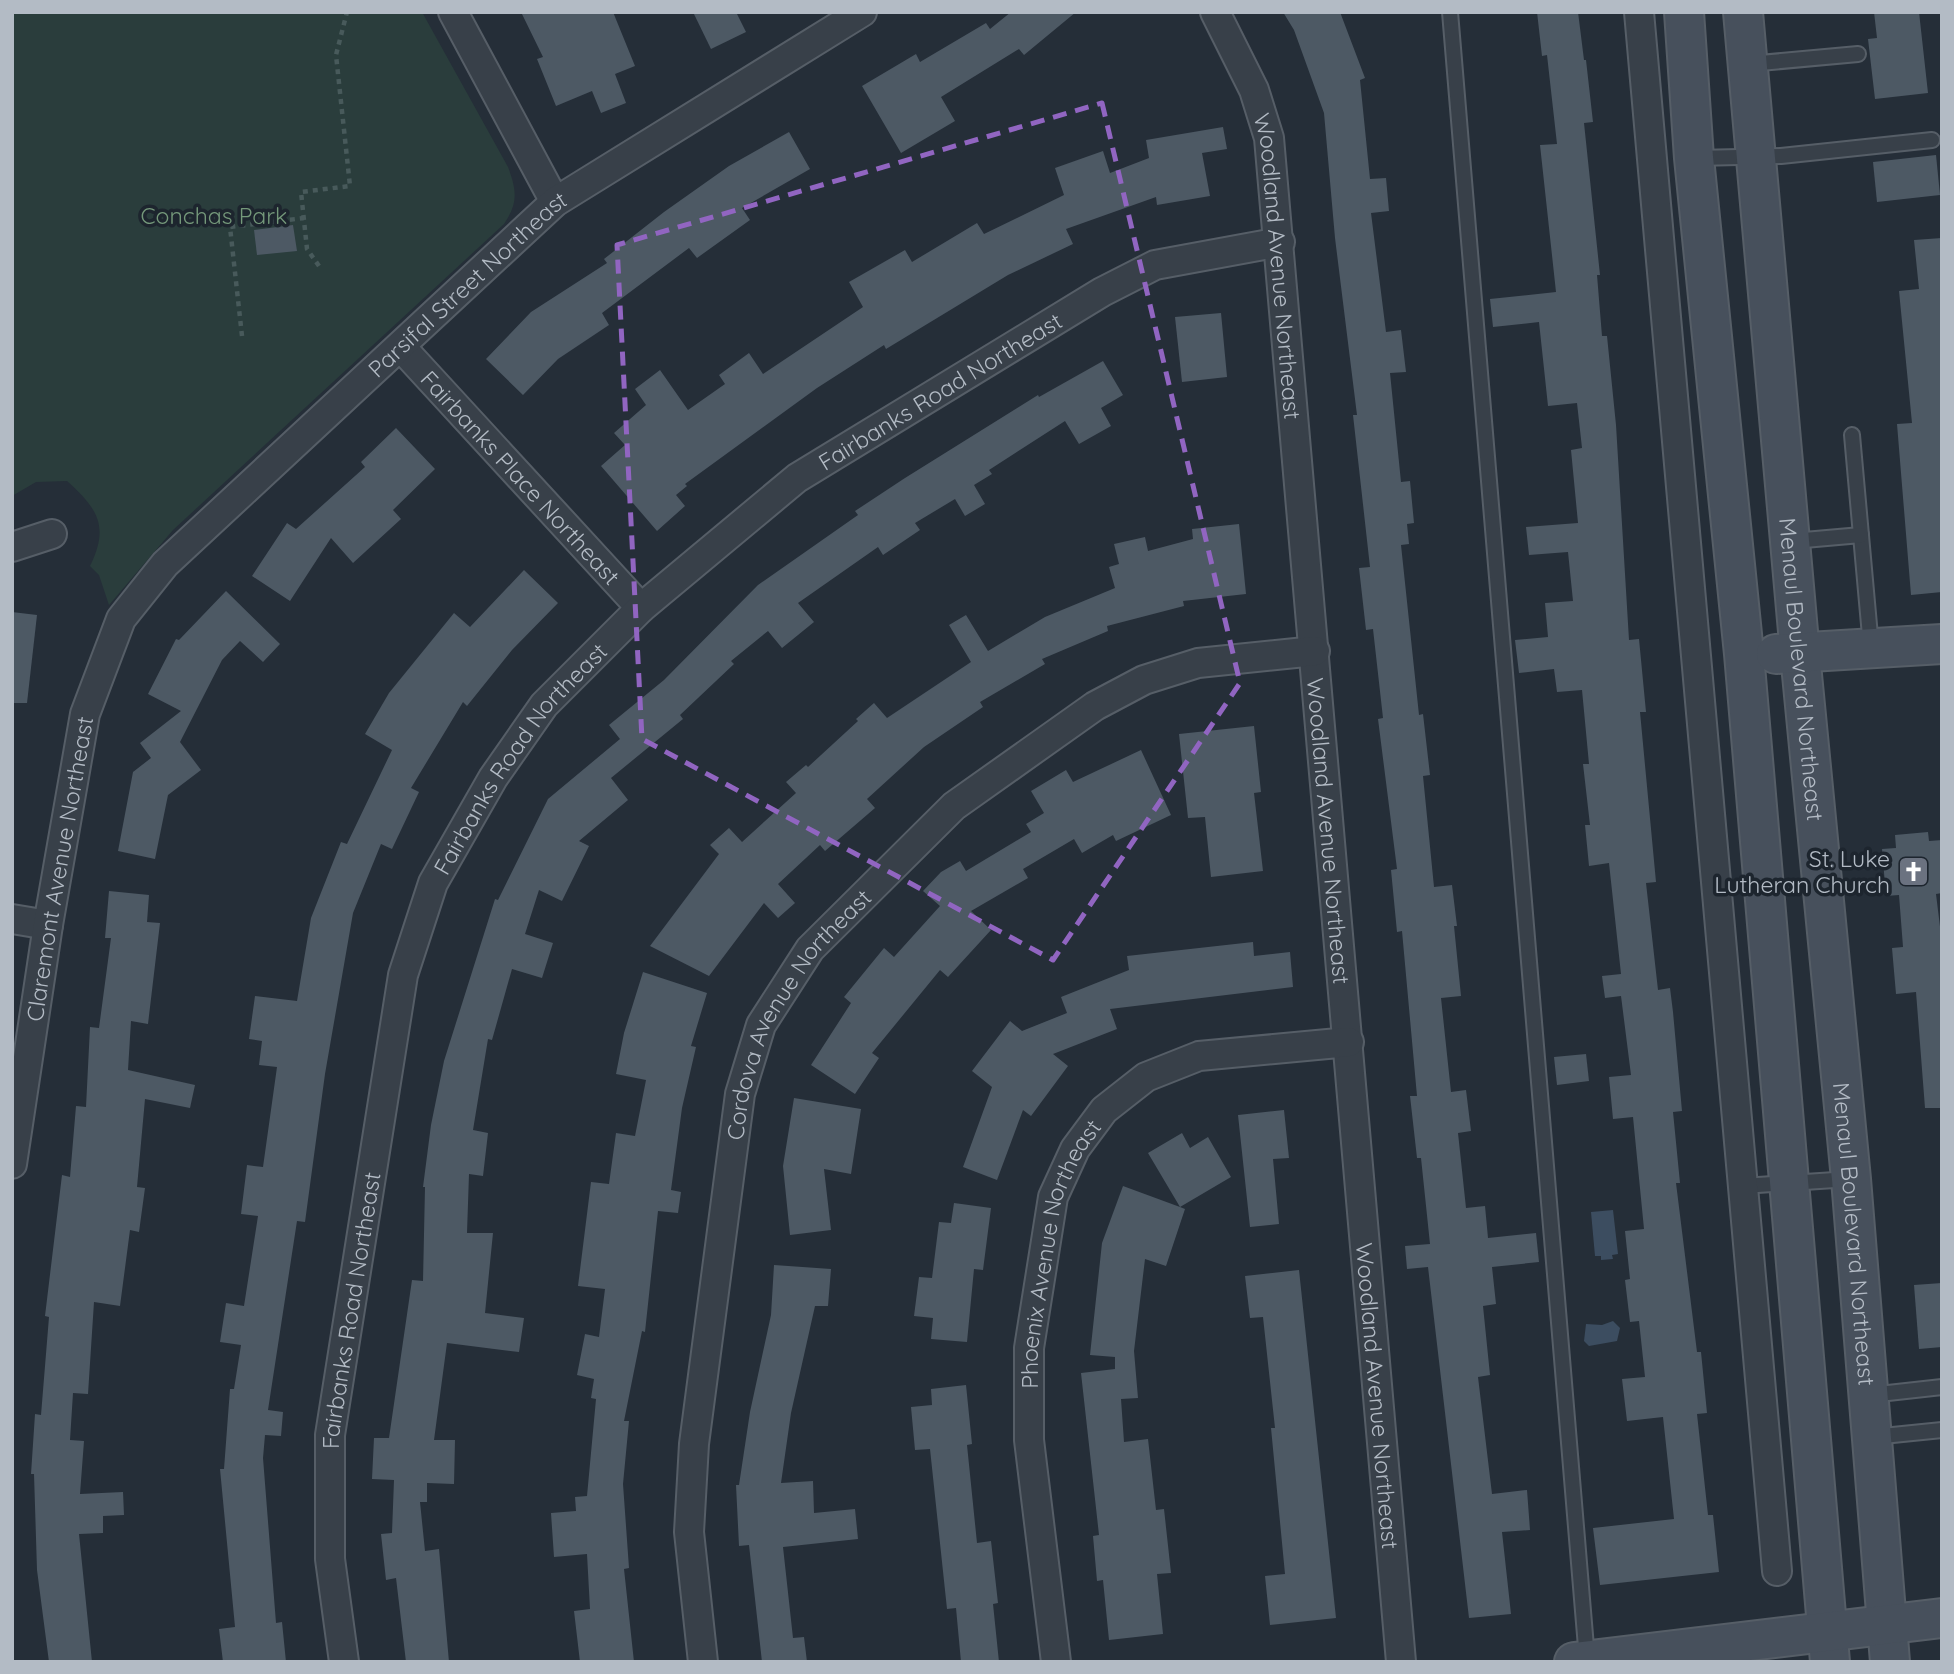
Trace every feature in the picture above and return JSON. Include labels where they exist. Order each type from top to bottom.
[{"type":"main road","points":[[1684,12],[1694,158],[1744,654],[1829,1647]]},
{"type":"main road","name":"Menaul Boulevard Northeast","points":[[1743,12],[1800,654],[1852,1179],[1889,1643]]},
{"type":"main road","points":[[1744,654],[1800,654],[1942,644]]},
{"type":"main road","points":[[1581,1661],[1889,1643],[1942,1618]]},
{"type":"street","points":[[453,12],[555,202]]},
{"type":"street","name":"Woodland Avenue Northeast","points":[[1215,12],[1262,111],[1269,138],[1401,1662]]},
{"type":"street","points":[[1639,12],[1777,1571]]},
{"type":"street","name":"Parsifal Street Northeast","points":[[121,620],[165,564],[555,202],[848,16]]},
{"type":"street","name":"Fairbanks Road Northeast","points":[[344,1662],[330,1559],[330,1435],[403,975],[433,883],[493,778],[544,705],[641,608],[797,478],[1102,292],[1155,265],[1280,242]]},
{"type":"street","name":"Fairbanks Place Northeast","points":[[401,347],[641,608]]},
{"type":"street","points":[[12,547],[52,534]]},
{"type":"street","name":"Claremont Avenue Northeast","points":[[12,1164],[48,925],[85,714],[121,620]]},
{"type":"street","name":"Cordova Avenue Northeast","points":[[703,1662],[688,1532],[694,1444],[740,1094],[761,1025],[810,949],[954,806],[1095,706],[1144,680],[1198,663],[1315,651]]},
{"type":"street","points":[[12,919],[48,925]]},
{"type":"street","name":"Phoenix Avenue Northeast","points":[[1056,1662],[1029,1440],[1030,1348],[1054,1197],[1075,1149],[1104,1110],[1146,1077],[1199,1056],[1349,1042]]},
{"type":"lane","points":[[1450,12],[1581,1661]]},
{"type":"lane","points":[[1747,64],[1858,54]]},
{"type":"lane","points":[[1694,158],[1756,157],[1932,139]]},
{"type":"lane","points":[[1852,435],[1871,648]]},
{"type":"lane","points":[[1790,542],[1861,535]]},
{"type":"lane","points":[[1743,1186],[1852,1179]]},
{"type":"lane","points":[[1868,1395],[1942,1387]]},
{"type":"lane","points":[[1873,1437],[1942,1430]]},
{"type":"path","points":[[319,266],[307,249],[301,192],[350,186],[336,55],[347,12]]},
{"type":"path","points":[[242,336],[230,227],[304,218]]},
{"type":"highlighted area","points":[[1102,103],[1240,683],[1053,960],[642,739],[617,245]]},
{"type":"green space","name":"Conchas Park","points":[[12,12],[422,12],[508,167],[513,183],[514,203],[504,224],[173,530],[109,605],[99,575],[90,566],[99,540],[99,529],[93,509],[86,500],[67,481],[36,482],[12,496]]},
{"type":"water","points":[[1613,1210],[1618,1254],[1612,1255],[1613,1259],[1601,1260],[1601,1256],[1595,1256],[1591,1212]]},
{"type":"water","points":[[1613,1321],[1620,1328],[1617,1341],[1589,1346],[1584,1341],[1586,1324],[1602,1325]]},
{"type":"building","points":[[521,12],[613,12],[635,66],[615,74],[626,103],[601,113],[592,91],[556,106],[537,59],[543,57]]},
{"type":"building","points":[[693,12],[736,12],[746,32],[711,49]]},
{"type":"building","points":[[1011,12],[1076,12],[1024,55],[1019,49],[941,97],[955,121],[901,153],[862,86],[916,54],[920,62],[986,23],[990,29]]},
{"type":"building","points":[[1283,12],[1340,12],[1365,78],[1360,80],[1370,179],[1386,178],[1389,211],[1371,213],[1386,332],[1401,330],[1406,372],[1390,373],[1401,482],[1410,481],[1414,523],[1407,524],[1409,544],[1401,545],[1419,715],[1423,714],[1430,775],[1423,776],[1434,887],[1452,885],[1457,926],[1454,926],[1461,996],[1441,998],[1451,1092],[1466,1090],[1471,1131],[1458,1133],[1466,1208],[1485,1206],[1488,1238],[1536,1233],[1539,1262],[1492,1267],[1496,1304],[1483,1306],[1490,1375],[1478,1377],[1492,1494],[1527,1490],[1530,1530],[1502,1532],[1511,1614],[1469,1618],[1428,1267],[1407,1269],[1405,1246],[1430,1244],[1421,1158],[1417,1158],[1410,1096],[1417,1096],[1402,931],[1397,932],[1391,870],[1397,869],[1378,719],[1383,718],[1373,629],[1366,630],[1359,568],[1370,567],[1353,415],[1357,415],[1335,238],[1324,113],[1294,30]]},
{"type":"building","points":[[1537,12],[1578,12],[1586,60],[1593,122],[1584,123],[1600,275],[1597,275],[1602,336],[1607,336],[1616,425],[1629,640],[1639,639],[1646,712],[1640,712],[1656,882],[1646,883],[1658,990],[1670,988],[1673,1012],[1682,1111],[1673,1112],[1680,1183],[1676,1183],[1697,1352],[1701,1352],[1707,1413],[1697,1414],[1708,1515],[1713,1515],[1719,1572],[1600,1585],[1593,1528],[1674,1519],[1663,1417],[1627,1421],[1622,1379],[1645,1377],[1639,1321],[1630,1322],[1625,1280],[1630,1279],[1625,1231],[1644,1229],[1633,1117],[1613,1119],[1609,1077],[1631,1075],[1621,996],[1605,998],[1602,976],[1621,974],[1609,863],[1589,866],[1585,825],[1590,825],[1583,764],[1589,764],[1582,690],[1557,692],[1554,669],[1519,673],[1515,640],[1548,637],[1545,603],[1573,601],[1568,552],[1529,555],[1526,527],[1578,523],[1571,450],[1582,448],[1577,403],[1548,406],[1539,322],[1493,327],[1490,299],[1556,292],[1540,145],[1557,144],[1547,55],[1542,56]]},
{"type":"building","points":[[1874,12],[1919,12],[1928,93],[1875,99],[1868,39],[1877,38]]},
{"type":"building","points":[[1223,127],[1227,149],[1202,153],[1210,196],[1157,205],[1156,197],[1066,229],[1073,244],[1008,275],[886,349],[884,345],[817,388],[685,484],[687,486],[676,495],[685,506],[657,531],[601,466],[625,445],[614,433],[646,405],[635,389],[660,370],[688,410],[725,384],[719,375],[749,353],[763,374],[863,307],[849,282],[905,250],[912,262],[977,223],[984,234],[1064,195],[1055,168],[1103,151],[1110,173],[1149,158],[1146,140]]},
{"type":"building","points":[[789,132],[810,169],[742,208],[750,220],[697,258],[689,248],[602,313],[609,325],[558,359],[523,395],[486,359],[531,312],[607,263],[604,259],[664,212],[729,166]]},
{"type":"building","points":[[1936,155],[1940,195],[1877,202],[1873,162]]},
{"type":"building","points":[[293,225],[297,251],[257,255],[254,230]]},
{"type":"building","points":[[1942,238],[1942,592],[1911,595],[1897,424],[1912,423],[1899,291],[1919,289],[1914,240]]},
{"type":"building","points":[[1221,313],[1227,377],[1182,382],[1175,317]]},
{"type":"building","points":[[1103,361],[1123,395],[1101,408],[1111,426],[1079,444],[1065,421],[989,470],[992,474],[974,485],[985,504],[965,516],[955,499],[915,523],[920,530],[883,555],[878,547],[798,603],[814,622],[782,648],[768,631],[731,661],[734,664],[680,715],[683,719],[611,778],[628,800],[579,841],[589,846],[562,901],[539,890],[525,934],[553,943],[542,978],[512,969],[492,1040],[488,1039],[473,1130],[488,1133],[483,1176],[469,1174],[467,1233],[493,1233],[485,1313],[524,1318],[519,1352],[447,1343],[434,1440],[455,1440],[454,1484],[427,1483],[427,1502],[420,1502],[425,1551],[439,1549],[449,1662],[406,1662],[396,1578],[386,1580],[381,1534],[392,1533],[394,1480],[372,1479],[374,1438],[389,1438],[412,1280],[423,1281],[423,1187],[431,1125],[444,1061],[495,899],[498,900],[548,799],[620,739],[609,725],[664,680],[758,585],[858,515],[855,511],[905,478],[1038,395],[1039,397]]},
{"type":"building","points":[[396,428],[435,469],[393,510],[401,519],[353,563],[331,538],[290,601],[252,576],[287,523],[296,529],[365,467],[361,462]]},
{"type":"building","points":[[1239,524],[1246,594],[1183,601],[1184,606],[1107,626],[1108,631],[1042,659],[1045,664],[980,702],[983,707],[924,747],[867,799],[875,808],[825,851],[820,845],[778,884],[795,903],[778,918],[764,903],[709,976],[650,946],[719,854],[710,845],[729,828],[742,842],[796,793],[786,782],[806,765],[808,767],[874,703],[887,718],[971,662],[949,625],[966,615],[988,651],[1045,617],[1115,588],[1109,567],[1119,564],[1114,544],[1145,537],[1148,551],[1193,539],[1192,529]]},
{"type":"building","points":[[524,570],[558,603],[512,650],[467,706],[463,702],[411,788],[419,792],[392,849],[381,844],[353,913],[325,1074],[305,1222],[297,1221],[268,1410],[283,1412],[281,1436],[265,1435],[263,1458],[276,1623],[282,1622],[286,1662],[223,1662],[219,1629],[235,1627],[220,1469],[224,1469],[230,1389],[234,1389],[241,1345],[220,1342],[226,1303],[244,1306],[258,1216],[241,1214],[247,1165],[263,1167],[277,1067],[259,1065],[262,1041],[249,1039],[255,996],[297,1001],[311,918],[341,842],[347,844],[392,750],[365,734],[389,693],[454,613],[470,627]]},
{"type":"building","points":[[226,591],[280,644],[263,662],[240,641],[222,660],[180,742],[201,770],[168,795],[155,859],[118,851],[133,772],[151,758],[140,743],[181,711],[148,694],[176,639],[179,640]]},
{"type":"building","points":[[12,612],[37,615],[27,703],[12,703]]},
{"type":"building","points":[[1254,726],[1261,792],[1254,793],[1263,871],[1211,877],[1205,817],[1188,818],[1179,734]]},
{"type":"building","points":[[1141,750],[1171,815],[1116,841],[1113,835],[1082,853],[1074,839],[1023,869],[1028,878],[971,911],[991,930],[948,977],[940,970],[872,1053],[879,1058],[855,1094],[811,1065],[851,1003],[844,997],[884,948],[894,957],[940,906],[923,891],[941,872],[960,861],[966,871],[1031,832],[1026,824],[1044,813],[1031,791],[1066,770],[1073,782]]},
{"type":"building","points":[[1928,832],[1929,841],[1942,840],[1942,893],[1936,894],[1942,943],[1942,1108],[1925,1108],[1916,992],[1896,994],[1892,948],[1903,947],[1899,895],[1886,896],[1882,849],[1896,848],[1895,835]]},
{"type":"building","points":[[109,891],[149,895],[147,922],[160,923],[148,1024],[131,1021],[128,1070],[195,1085],[190,1108],[145,1099],[137,1187],[145,1188],[139,1232],[130,1230],[120,1306],[94,1302],[88,1394],[73,1393],[70,1440],[84,1441],[80,1494],[123,1492],[124,1515],[103,1516],[103,1533],[79,1534],[92,1662],[49,1662],[37,1570],[34,1474],[31,1474],[35,1414],[41,1415],[49,1317],[45,1316],[62,1175],[70,1177],[76,1106],[86,1107],[90,1027],[99,1028],[111,938],[105,938]]},
{"type":"building","points":[[1253,942],[1254,956],[1290,952],[1293,987],[1110,1009],[1117,1029],[1053,1054],[1068,1066],[1031,1116],[1023,1110],[997,1180],[963,1167],[992,1087],[972,1071],[1010,1021],[1022,1031],[1067,1013],[1061,997],[1129,970],[1127,956]]},
{"type":"building","points":[[643,972],[707,993],[691,1046],[696,1047],[682,1108],[671,1190],[681,1192],[678,1213],[658,1211],[645,1332],[642,1331],[624,1421],[629,1421],[623,1484],[629,1568],[624,1569],[634,1662],[580,1662],[574,1611],[590,1609],[587,1554],[554,1557],[551,1513],[576,1511],[575,1497],[587,1496],[596,1399],[591,1398],[594,1379],[577,1375],[585,1334],[599,1337],[605,1289],[578,1286],[591,1182],[609,1184],[616,1133],[635,1136],[646,1080],[616,1074],[624,1033]]},
{"type":"building","points":[[1586,1054],[1589,1081],[1557,1085],[1554,1057]]},
{"type":"building","points":[[794,1098],[861,1109],[851,1174],[824,1169],[831,1230],[790,1235],[783,1166]]},
{"type":"building","points":[[1284,1110],[1289,1158],[1273,1159],[1279,1224],[1250,1227],[1238,1115]]},
{"type":"building","points":[[1182,1133],[1190,1148],[1208,1137],[1231,1177],[1180,1207],[1148,1153]]},
{"type":"building","points":[[1123,1186],[1185,1209],[1166,1266],[1145,1259],[1134,1351],[1138,1398],[1121,1399],[1124,1442],[1148,1439],[1156,1510],[1164,1509],[1171,1573],[1157,1574],[1163,1634],[1109,1640],[1103,1580],[1097,1581],[1093,1536],[1099,1535],[1081,1373],[1115,1369],[1115,1357],[1090,1355],[1102,1243]]},
{"type":"building","points":[[954,1203],[991,1208],[983,1270],[974,1269],[967,1342],[931,1339],[933,1318],[914,1316],[919,1277],[932,1278],[939,1222],[951,1223]]},
{"type":"building","points":[[774,1265],[831,1269],[828,1306],[815,1306],[791,1413],[781,1483],[813,1481],[814,1513],[855,1509],[858,1539],[783,1547],[793,1638],[804,1637],[807,1662],[762,1662],[749,1545],[739,1546],[736,1485],[739,1485],[750,1412],[771,1315]]},
{"type":"building","points":[[1299,1270],[1336,1618],[1270,1625],[1265,1576],[1285,1574],[1271,1428],[1275,1428],[1263,1317],[1250,1318],[1245,1276]]},
{"type":"building","points":[[1942,1283],[1942,1347],[1919,1349],[1914,1285]]},
{"type":"building","points":[[966,1385],[972,1444],[967,1445],[977,1543],[991,1541],[998,1603],[993,1604],[999,1662],[961,1662],[956,1608],[947,1609],[930,1449],[915,1450],[911,1407],[932,1405],[931,1389]]},
{"type":"place","name":"St. Luke Lutheran Church","points":[[1913,871]]}]
